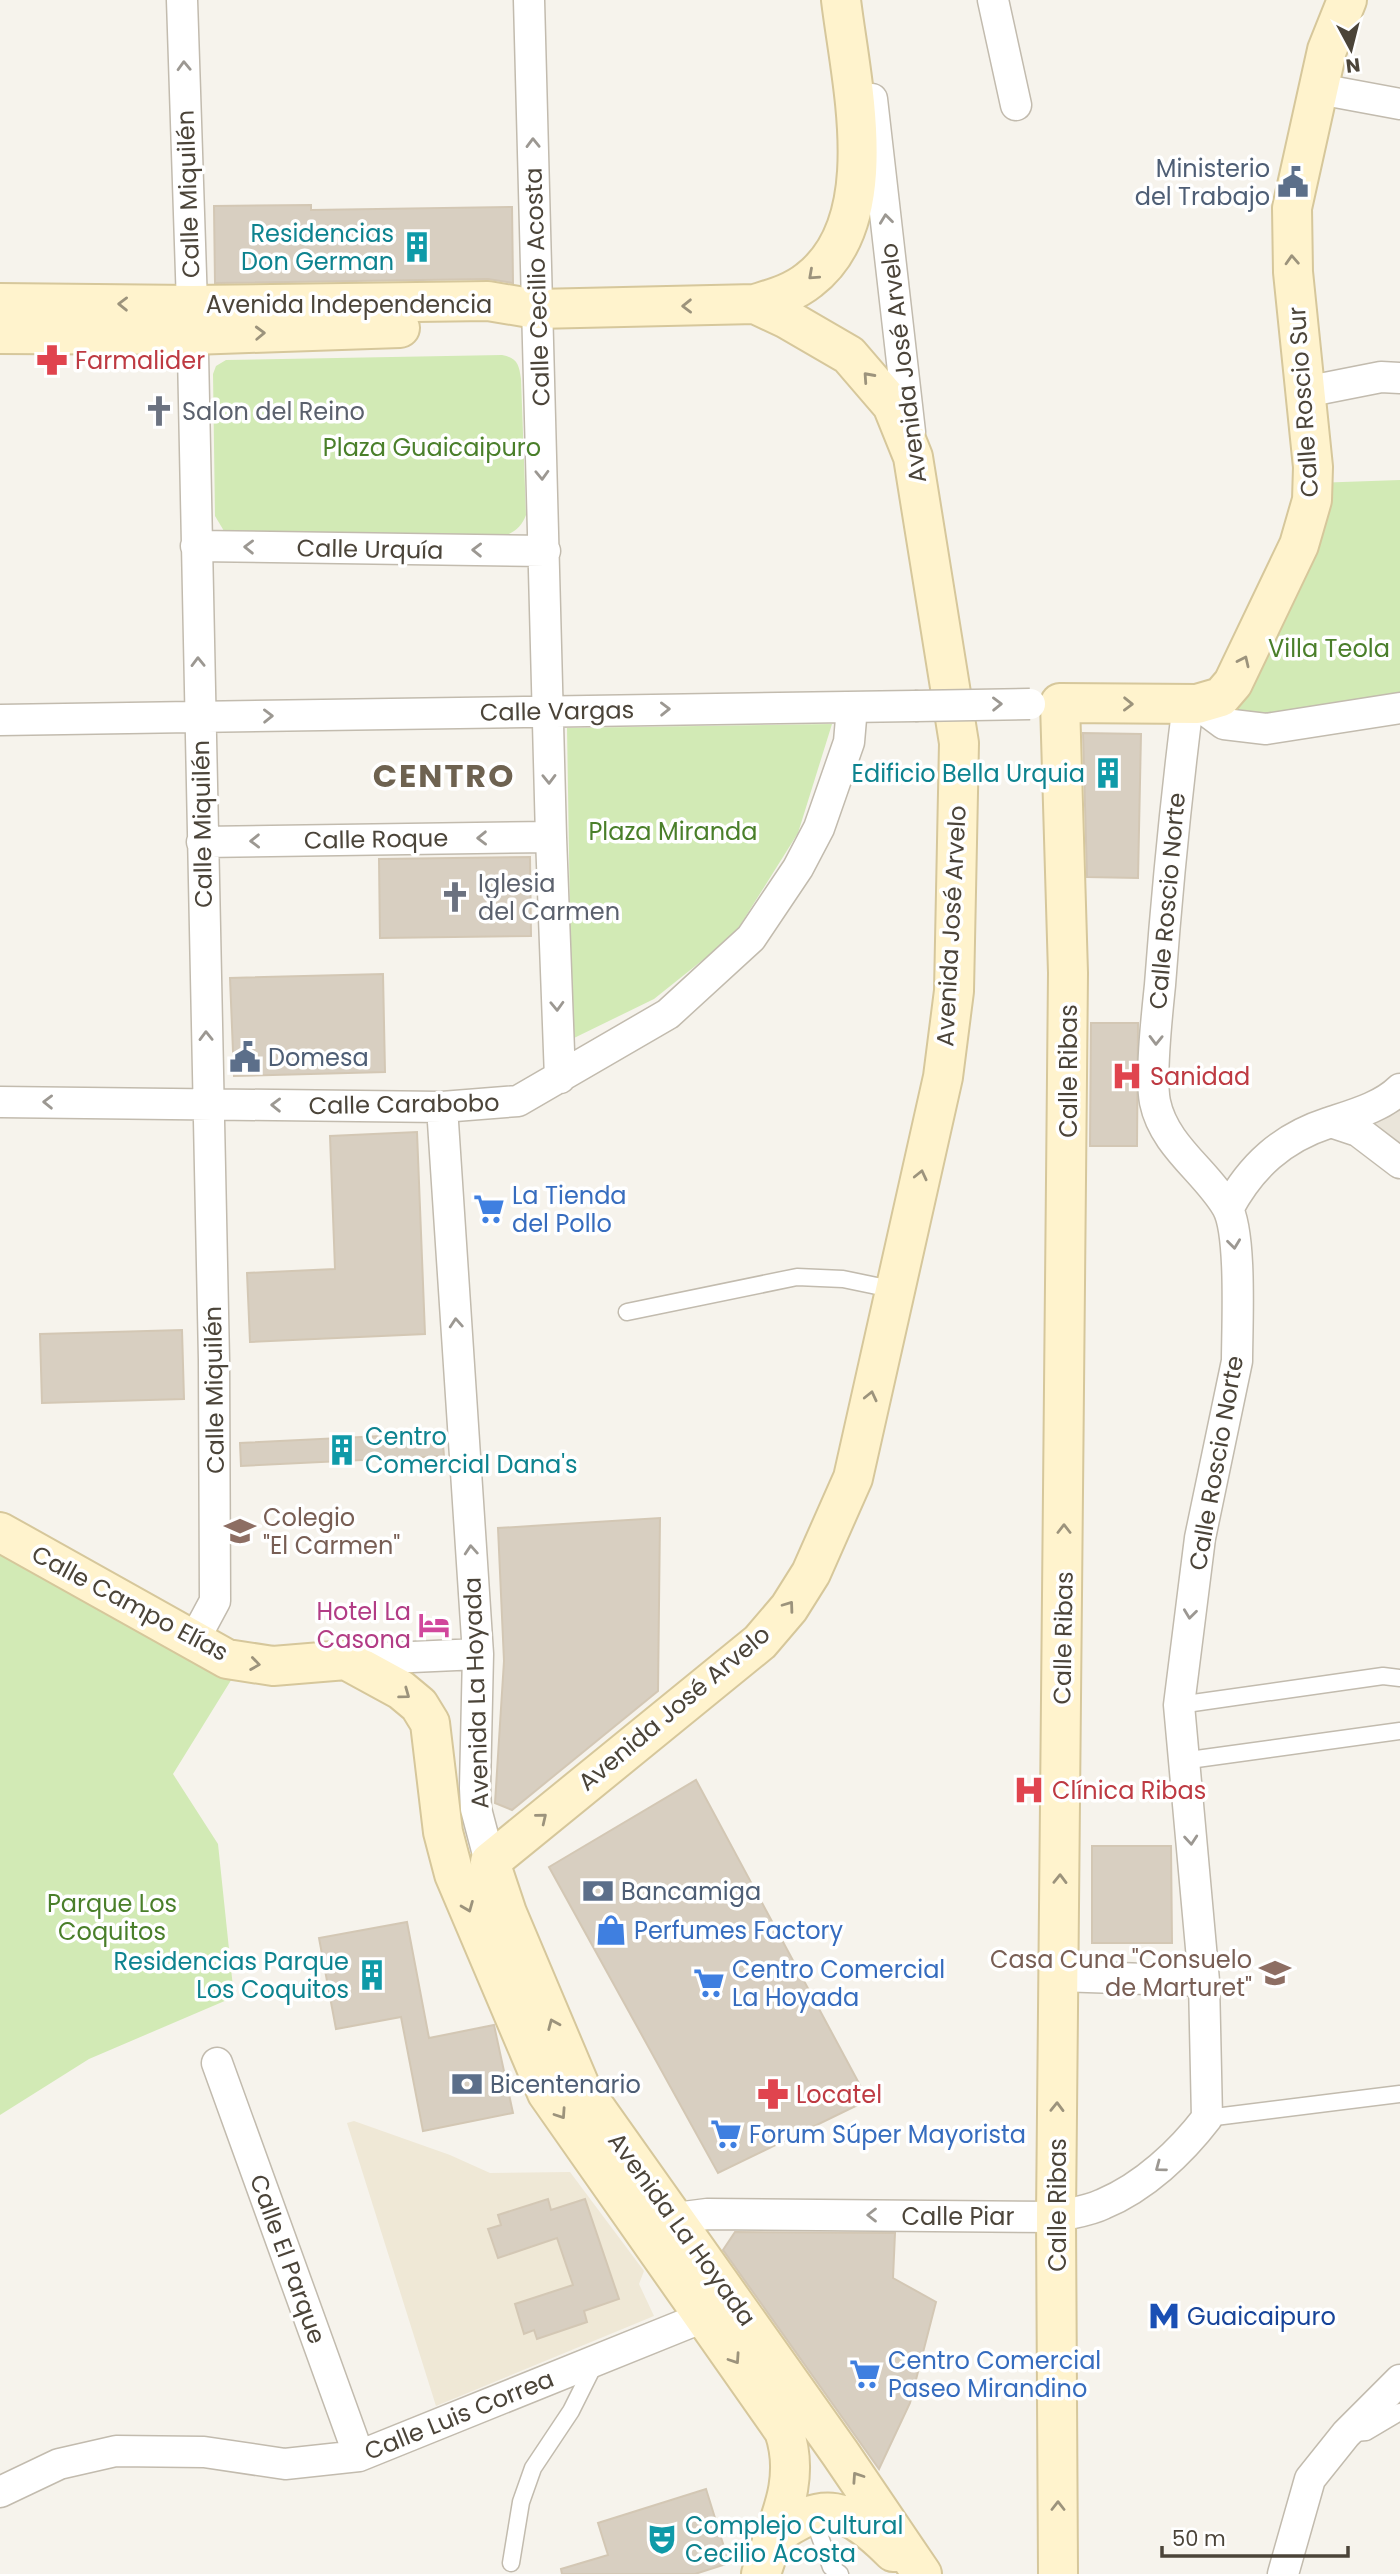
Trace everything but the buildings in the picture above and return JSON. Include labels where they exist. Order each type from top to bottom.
[{"type":"street","name":"Calle Miquilén","points":[[182,0],[192,320],[214,1347],[215,1601],[194,1642]]},
{"type":"street","name":"Calle Cecilio Acosta","points":[[530,0],[536,309],[560,1078]]},
{"type":"street","name":"Avenida José Arvelo","points":[[755,304],[794,290],[816,274],[841,239],[854,202],[858,183],[855,121],[841,0]]},
{"type":"street","name":"Avenida José Arvelo","points":[[490,1861],[760,1642],[789,1608],[811,1573],[853,1478],[943,1077],[954,991],[958,743],[913,457],[860,0]]},
{"type":"street","points":[[993,0],[1016,105]]},
{"type":"street","name":"Calle Roscio Sur","points":[[1193,704],[1221,697],[1233,683],[1309,519],[1314,483],[1292,260],[1294,187],[1327,50],[1347,0]]},
{"type":"street","points":[[1318,89],[1400,104]]},
{"type":"street","name":"Avenida Independencia","points":[[0,303],[192,320],[489,325],[536,309],[755,304]]},
{"type":"street","points":[[755,304],[849,355],[892,405],[913,457]]},
{"type":"street","name":"Avenida Independencia","points":[[0,334],[192,320]]},
{"type":"street","points":[[1305,392],[1381,377],[1400,377]]},
{"type":"street","name":"Calle Urquía","points":[[196,546],[545,551]]},
{"type":"street","points":[[1045,703],[1193,704],[1224,724],[1266,729],[1400,708]]},
{"type":"street","name":"Calle Vargas","points":[[0,720],[1045,703]]},
{"type":"street","name":"Calle Ribas","points":[[1045,703],[1068,973],[1056,2217],[1058,2574]]},
{"type":"street","name":"Calle Roscio Norte","points":[[1193,704],[1170,855],[1156,1025],[1155,1102],[1164,1124],[1182,1153],[1228,1209],[1235,1246],[1237,1361],[1200,1538],[1179,1705],[1204,1981],[1207,2118]]},
{"type":"street","name":"Calle Carabobo","points":[[0,1102],[442,1107],[518,1101],[668,1014],[751,938],[797,868],[819,828],[849,743],[852,707]]},
{"type":"street","name":"Calle Roque","points":[[202,842],[551,837]]},
{"type":"street","points":[[1228,1209],[1242,1182],[1262,1159],[1302,1132],[1347,1118],[1394,1096],[1400,1089]]},
{"type":"street","name":"Avenida La Hoyada","points":[[442,1107],[478,1654],[476,1809],[507,1913],[580,2086],[676,2218],[922,2574]]},
{"type":"street","points":[[1331,1122],[1366,1136],[1400,1163]]},
{"type":"street","name":"Calle Campo Elías","points":[[0,1532],[227,1659],[273,1666],[346,1660]]},
{"type":"street","points":[[346,1660],[478,1654]]},
{"type":"street","name":"Avenida La Hoyada","points":[[346,1660],[401,1690],[419,1705],[430,1723],[443,1832],[454,1874],[547,2093],[785,2431],[789,2445],[791,2486],[761,2574]]},
{"type":"street","points":[[1059,1976],[1204,1981]]},
{"type":"street","name":"Calle El Parque","points":[[217,2063],[359,2456]]},
{"type":"street","name":"Calle Piar","points":[[676,2218],[706,2214],[1056,2217],[1103,2204],[1127,2190],[1179,2151],[1207,2118]]},
{"type":"street","name":"Calle Luis Correa","points":[[0,2492],[60,2463],[116,2451],[204,2452],[285,2464],[359,2456],[706,2316]]},
{"type":"street","points":[[1283,2574],[1310,2479],[1346,2434],[1400,2381]]},
{"type":"street","points":[[772,2538],[798,2518],[811,2513],[835,2513],[863,2525],[916,2574]]},
{"type":"lane","points":[[627,1312],[797,1277],[844,1279],[896,1290]]},
{"type":"lane","points":[[1179,1705],[1383,1676],[1400,1678]]},
{"type":"lane","points":[[1182,1761],[1400,1731]]},
{"type":"lane","points":[[1207,2118],[1400,2094]]},
{"type":"lane","points":[[511,2563],[520,2502],[533,2468],[571,2412],[596,2360]]},
{"type":"lane","points":[[1346,2434],[1366,2432],[1400,2412]]},
{"type":"lane","points":[[811,2513],[831,2567],[840,2574]]},
{"type":"shaded area","points":[[1400,1093],[1400,1176],[1360,1112]]},
{"type":"shaded area","points":[[354,2121],[450,2155],[490,2173],[570,2172],[644,2271],[639,2284],[654,2316],[436,2406],[347,2123]]},
{"type":"green space","name":"Plaza Guaicaipuro","points":[[502,355],[516,363],[521,379],[526,515],[512,532],[505,536],[227,536],[215,516],[213,374],[216,366],[226,360]]},
{"type":"green space","name":"Villa Teola","points":[[1400,480],[1400,708],[1224,724],[1314,483]]},
{"type":"green space","name":"Plaza Miranda","points":[[832,724],[798,833],[734,935],[654,999],[572,1039],[567,728]]},
{"type":"green space","name":"Parque Los Coquitos","points":[[0,1550],[233,1677],[173,1774],[218,1844],[234,1997],[89,2059],[0,2115]]},
{"type":"place","name":"Ministerio del Trabajo","points":[[1293,182]]},
{"type":"place","name":"Residencias Don German","points":[[417,247]]},
{"type":"place","name":"Farmalider","points":[[52,360]]},
{"type":"place","name":"Salon del Reino","points":[[159,411]]},
{"type":"place","name":"Edificio Bella Urquia","points":[[1108,773]]},
{"type":"place","name":"Iglesia del Carmen","points":[[455,897]]},
{"type":"place","name":"Domesa","points":[[245,1057]]},
{"type":"place","name":"Sanidad","points":[[1127,1076]]},
{"type":"place","name":"La Tienda del Pollo","points":[[489,1209]]},
{"type":"place","name":"Centro Comercial Dana's","points":[[342,1450]]},
{"type":"place","name":"Colegio \"El Carmen\"","points":[[240,1531]]},
{"type":"place","name":"Hotel La Casona","points":[[434,1625]]},
{"type":"place","name":"Clínica Ribas","points":[[1029,1790]]},
{"type":"place","name":"Bancamiga","points":[[598,1891]]},
{"type":"place","name":"Perfumes Factory","points":[[611,1930]]},
{"type":"place","name":"Casa Cuna \"Consuelo de Marturet\"","points":[[1275,1973]]},
{"type":"place","name":"Residencias Parque Los Coquitos","points":[[372,1975]]},
{"type":"place","name":"Centro Comercial La Hoyada","points":[[709,1983]]},
{"type":"place","name":"Bicentenario","points":[[467,2084]]},
{"type":"place","name":"Locatel","points":[[773,2094]]},
{"type":"place","name":"Forum Súper Mayorista","points":[[726,2134]]},
{"type":"place","name":"Guaicaipuro","points":[[1164,2316]]},
{"type":"place","name":"Centro Comercial Paseo Mirandino","points":[[865,2374]]},
{"type":"place","name":"Complejo Cultural Cecilio Acosta","points":[[662,2539]]},
{"type":"district","name":"CENTRO","points":[[444,775]]}]
